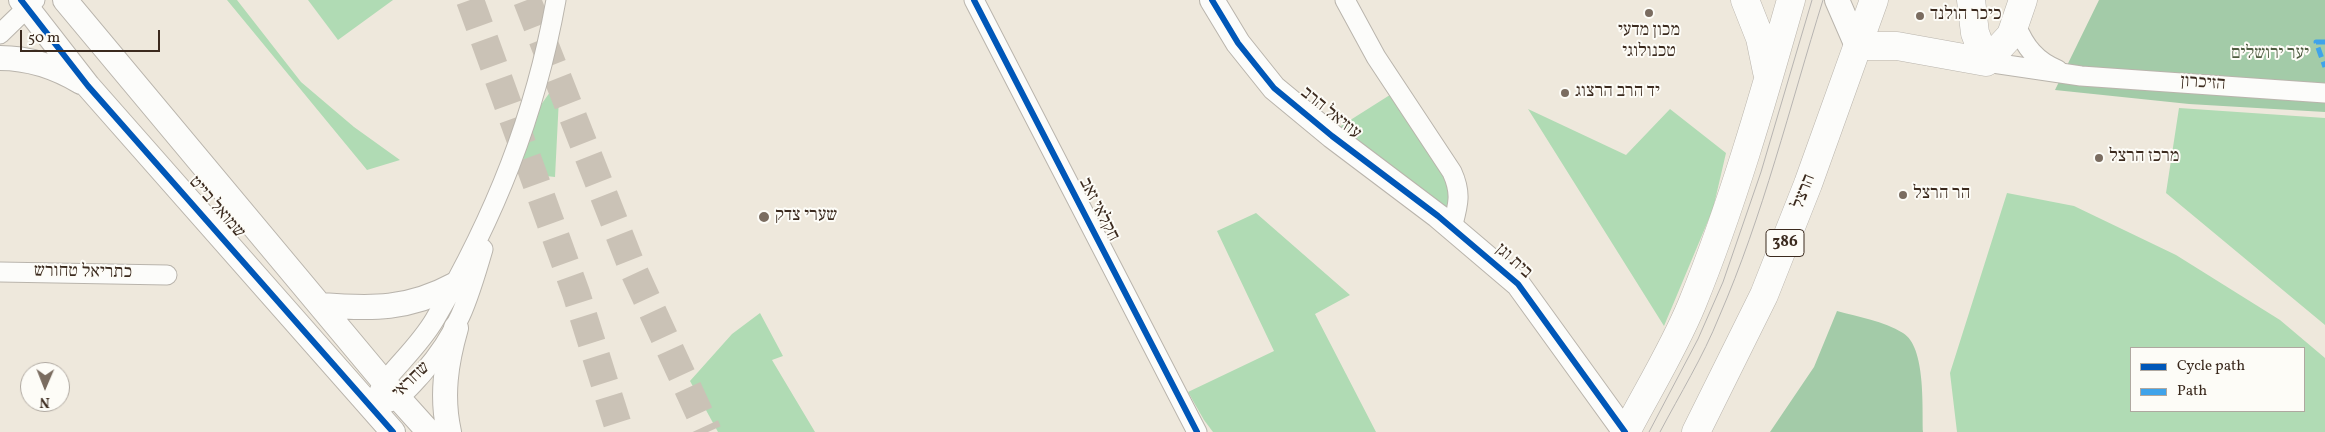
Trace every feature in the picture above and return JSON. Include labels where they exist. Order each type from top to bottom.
[{"type":"main road","points":[[1744,0],[1760,38],[1768,78]]},
{"type":"main road","name":"הרצל","points":[[1696,432],[1764,295],[1808,184],[1874,0]]},
{"type":"main road","points":[[1971,0],[1975,33],[1986,62],[2004,45],[2019,8]]},
{"type":"main road","points":[[1626,432],[1691,306],[1718,233],[1792,1]]},
{"type":"main road","name":"הזיכרון","points":[[1857,46],[1898,46],[1986,62]]},
{"type":"street","name":"שמואל בייט","points":[[65,0],[391,391],[429,432]]},
{"type":"street","name":"שחראי","points":[[391,391],[456,284],[496,203],[527,123],[537,89],[556,0]]},
{"type":"street","name":"חקלאי זאב","points":[[974,0],[1197,432]]},
{"type":"street","name":"עוזיאל הרב","points":[[1212,0],[1238,43],[1274,88],[1452,228]]},
{"type":"street","points":[[1345,0],[1376,57],[1452,172],[1459,187],[1458,204],[1452,228]]},
{"type":"street","points":[[1837,0],[1857,46]]},
{"type":"street","name":"שמואל בייט","points":[[28,3],[88,86],[393,432]]},
{"type":"street","points":[[0,34],[28,3]]},
{"type":"street","name":"הזיכרון","points":[[2019,8],[2025,44],[2038,58],[2058,70],[2082,76]]},
{"type":"street","points":[[0,58],[50,66],[88,86]]},
{"type":"street","name":"הזיכרון","points":[[1986,62],[2082,76],[2325,93]]},
{"type":"street","name":"שחראי","points":[[372,408],[391,391],[430,365],[456,328],[467,306],[496,203]]},
{"type":"street","name":"בית וגן","points":[[1452,228],[1518,284],[1626,432]]},
{"type":"street","name":"כתריאל טחורש","points":[[0,272],[167,275]]},
{"type":"street","points":[[320,305],[364,308],[404,305],[435,295],[456,284]]},
{"type":"street","points":[[449,432],[445,411],[444,381],[456,328]]},
{"type":"street","name":"בית וגן","points":[[1566,348],[1614,432]]},
{"type":"green space","points":[[227,0],[237,0],[301,82],[354,127],[400,160],[367,170]]},
{"type":"green space","points":[[308,0],[393,0],[338,40]]},
{"type":"green space","name":"יער ירושלים","points":[[2099,0],[2325,0],[2325,112],[2189,104],[2055,90]]},
{"type":"green space","points":[[560,78],[555,177],[519,173],[538,109]]},
{"type":"green space","points":[[1393,93],[1449,178],[1449,220],[1333,131]]},
{"type":"green space","points":[[2179,108],[2325,118],[2325,325],[2166,193]]},
{"type":"green space","points":[[1528,109],[1626,155],[1670,109],[1726,153],[1713,209],[1664,326]]},
{"type":"green space","points":[[2007,193],[2074,206],[2176,255],[2280,320],[2325,358],[2325,432],[1957,432],[1950,373]]},
{"type":"green space","points":[[1256,213],[1350,295],[1315,314],[1376,432],[1213,432],[1188,392],[1274,351],[1217,231]]},
{"type":"green space","points":[[1837,311],[1887,325],[1903,333],[1910,340],[1916,351],[1921,378],[1923,432],[1770,432],[1814,367]]},
{"type":"green space","points":[[760,313],[783,356],[772,360],[815,432],[718,432],[690,381],[732,334]]},
{"type":"tunnel","points":[[470,0],[576,293],[620,432]]},
{"type":"tunnel","points":[[527,0],[632,267],[708,432]]},
{"type":"tram line","points":[[1649,432],[1698,339],[1723,282],[1761,172],[1812,0]]},
{"type":"tram line","points":[[1660,432],[1713,332],[1735,279],[1763,200],[1823,0]]},
{"type":"marked path","points":[[2325,42],[2316,42],[2325,67]]},
{"type":"cycle path","points":[[21,0],[88,86],[393,432]]},
{"type":"cycle path","points":[[974,0],[1197,432]]},
{"type":"cycle path","points":[[1212,0],[1238,43],[1274,88],[1332,136],[1438,216],[1518,284],[1625,432]]},
{"type":"place","name":"מכון מדעי טכנולוגי","points":[[1649,13]]},
{"type":"place","name":"כיכר הולנד","points":[[1920,16]]},
{"type":"place","name":"יד הרב הרצוג","points":[[1565,93]]},
{"type":"place","name":"מרכז הרצל","points":[[2099,158]]},
{"type":"place","name":"הר הרצל","points":[[1903,195]]},
{"type":"place","name":"שערי צדק","points":[[764,217]]}]
